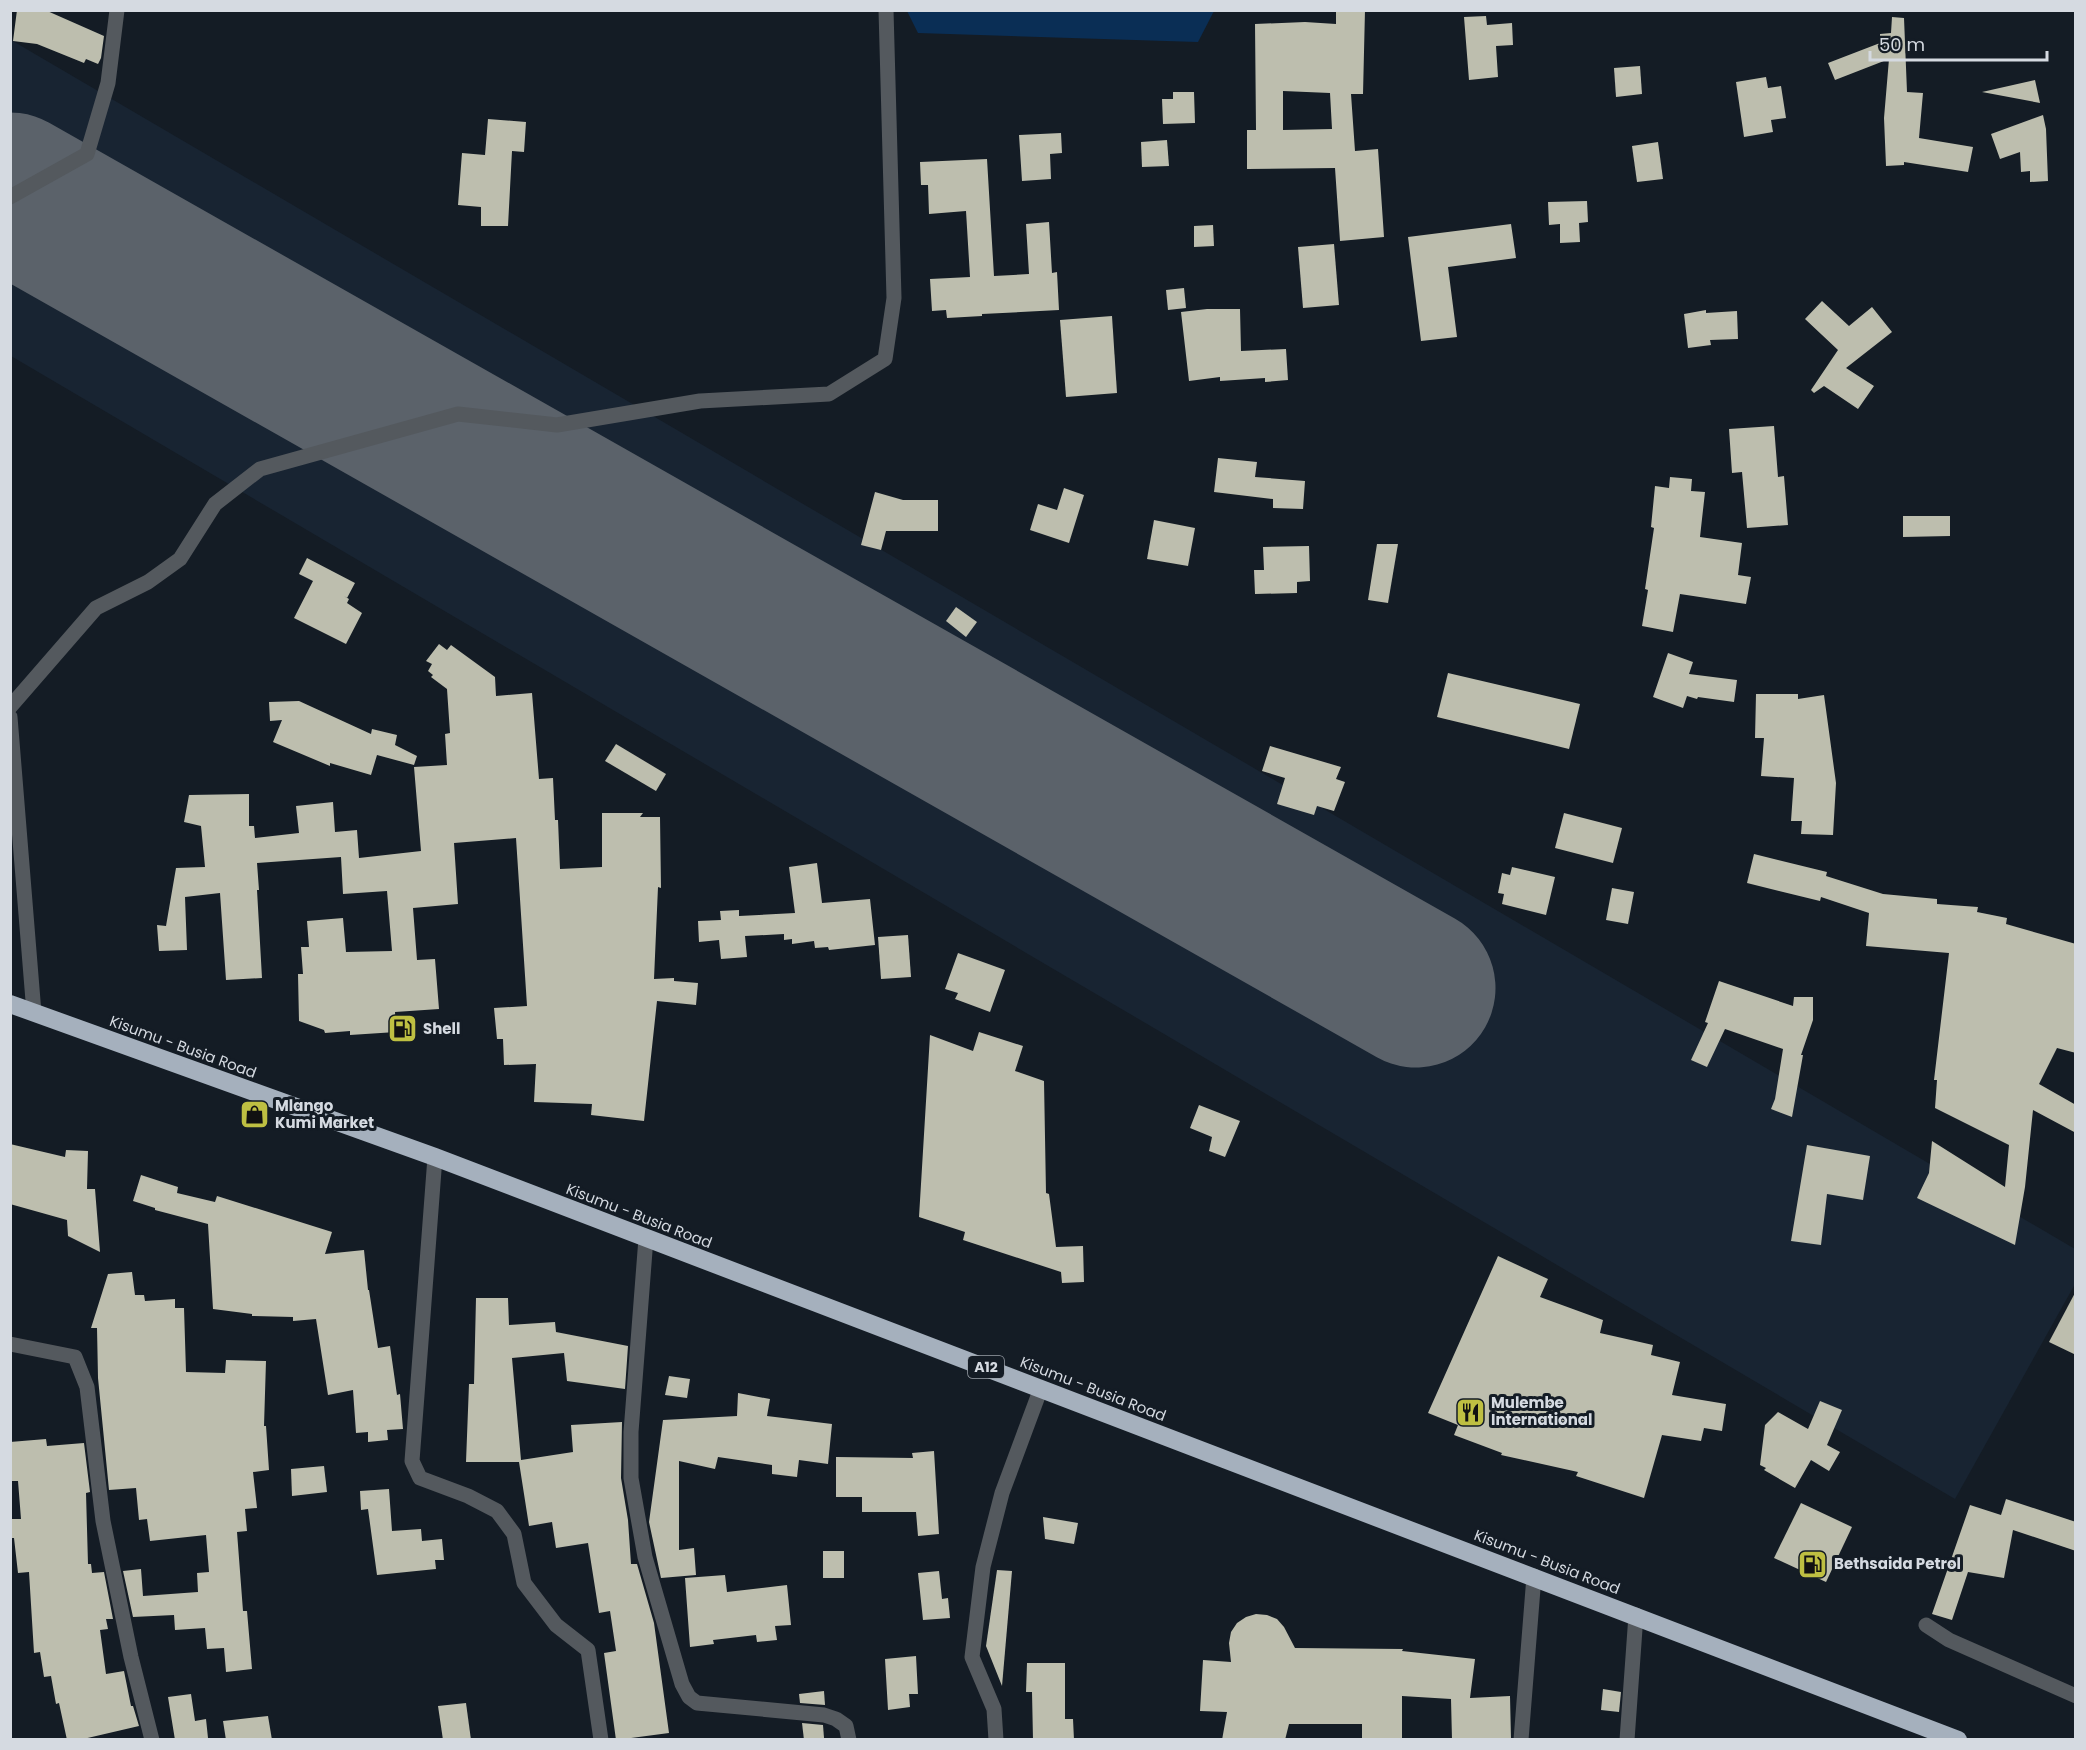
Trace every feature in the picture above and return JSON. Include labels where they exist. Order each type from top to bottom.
[{"type":"highway","name":"Kisumu - Busia Road","points":[[10,1004],[435,1157],[1958,1740]]},
{"type":"street","points":[[10,197],[87,154],[108,83],[117,10]]},
{"type":"street","points":[[10,707],[96,608],[148,582],[180,559],[215,504],[260,469],[458,414],[557,425],[700,401],[829,394],[885,359],[894,298],[886,10]]},
{"type":"street","points":[[10,717],[34,1013]]},
{"type":"street","points":[[435,1157],[412,1461],[420,1478],[468,1496],[497,1511],[514,1534],[524,1583],[556,1625],[588,1650],[600,1740]]},
{"type":"street","points":[[646,1238],[631,1432],[631,1478],[645,1557],[682,1684],[689,1697],[697,1703],[824,1715],[836,1719],[846,1726],[849,1740]]},
{"type":"street","points":[[10,1344],[75,1357],[87,1387],[103,1521],[131,1657],[152,1740]]},
{"type":"street","points":[[996,1740],[994,1709],[972,1657],[983,1567],[1002,1493],[1041,1388]]},
{"type":"street","points":[[1521,1740],[1534,1576]]},
{"type":"street","points":[[1627,1740],[1636,1615]]},
{"type":"street","points":[[1926,1625],[1949,1640],[2076,1696]]},
{"type":"shaded area","points":[[907,11],[1214,11],[1198,42],[918,33]]},
{"type":"shaded area","points":[[11,40],[2075,1249],[2075,1284],[1955,1499],[11,356]]},
{"type":"building","points":[[17,10],[45,10],[104,36],[98,64],[86,59],[84,63],[37,44],[13,41]]},
{"type":"building","points":[[1336,10],[1365,10],[1363,94],[1351,94],[1355,151],[1378,149],[1384,237],[1340,241],[1335,168],[1247,169],[1247,130],[1256,130],[1255,24],[1305,22],[1336,24]],"holes":[[[1283,91],[1330,93],[1332,129],[1283,130]]]},
{"type":"building","points":[[1486,16],[1487,25],[1512,23],[1513,45],[1496,46],[1498,77],[1469,80],[1464,17]]},
{"type":"building","points":[[1892,17],[1904,18],[1907,92],[1923,93],[1919,138],[1973,147],[1968,172],[1904,162],[1904,165],[1886,166],[1884,118],[1889,59],[1835,80],[1828,63],[1880,43],[1880,34],[1891,33]]},
{"type":"building","points":[[1640,66],[1642,94],[1616,97],[1614,68]]},
{"type":"building","points":[[1766,77],[1768,88],[1781,86],[1786,118],[1771,120],[1773,132],[1744,137],[1736,82]]},
{"type":"building","points":[[2035,80],[2040,103],[1982,92]]},
{"type":"building","points":[[1173,92],[1194,92],[1195,123],[1163,124],[1162,99],[1173,99]]},
{"type":"building","points":[[2043,115],[2046,129],[2048,181],[2030,182],[2030,171],[2021,172],[2020,152],[2000,159],[1991,134]]},
{"type":"building","points":[[488,119],[526,122],[524,152],[512,151],[508,226],[481,226],[481,207],[458,205],[462,153],[485,155]]},
{"type":"building","points":[[1061,133],[1062,153],[1050,154],[1051,179],[1022,181],[1019,135]]},
{"type":"building","points":[[1167,140],[1169,166],[1142,167],[1141,142]]},
{"type":"building","points":[[1658,142],[1663,179],[1637,182],[1632,146]]},
{"type":"building","points":[[987,159],[994,276],[1029,274],[1026,224],[1049,222],[1052,273],[1057,272],[1059,310],[947,318],[946,310],[932,311],[930,279],[970,277],[966,211],[929,214],[928,185],[921,185],[920,162]]},
{"type":"building","points":[[1587,201],[1588,222],[1579,223],[1580,242],[1560,243],[1560,224],[1549,225],[1548,202]]},
{"type":"building","points":[[1511,224],[1516,258],[1448,267],[1457,337],[1421,341],[1408,237]]},
{"type":"building","points":[[1213,225],[1214,246],[1194,247],[1194,226]]},
{"type":"building","points":[[1334,244],[1339,305],[1303,308],[1298,247]]},
{"type":"building","points":[[1184,288],[1186,308],[1168,310],[1166,290]]},
{"type":"building","points":[[1822,301],[1849,326],[1872,307],[1892,332],[1846,368],[1874,386],[1858,409],[1824,386],[1814,393],[1811,390],[1838,350],[1805,319]]},
{"type":"building","points":[[1240,309],[1241,351],[1286,349],[1288,380],[1265,382],[1265,378],[1220,381],[1220,377],[1189,381],[1181,312]]},
{"type":"building","points":[[1706,310],[1706,313],[1737,311],[1738,339],[1710,340],[1711,345],[1688,348],[1684,314]]},
{"type":"building","points":[[1112,316],[1117,393],[1066,397],[1060,320]]},
{"type":"building","points":[[1774,426],[1778,477],[1784,476],[1788,525],[1747,528],[1742,472],[1732,473],[1729,429]]},
{"type":"building","points":[[1218,458],[1257,462],[1255,477],[1305,481],[1303,509],[1273,508],[1273,499],[1214,492]]},
{"type":"building","points":[[1670,477],[1692,479],[1691,491],[1705,492],[1700,537],[1742,543],[1738,575],[1751,577],[1746,604],[1680,594],[1673,632],[1642,626],[1654,528],[1651,527],[1655,486],[1669,488]]},
{"type":"building","points":[[1064,488],[1084,495],[1069,543],[1030,530],[1038,504],[1057,510]]},
{"type":"building","points":[[875,492],[903,500],[938,500],[938,531],[886,531],[881,550],[861,545]]},
{"type":"building","points":[[1903,516],[1950,516],[1950,536],[1903,537]]},
{"type":"building","points":[[1154,520],[1195,528],[1188,566],[1147,559]]},
{"type":"building","points":[[1377,544],[1398,544],[1388,603],[1368,600]]},
{"type":"building","points":[[1309,546],[1310,581],[1297,582],[1297,593],[1255,594],[1254,570],[1264,570],[1263,547]]},
{"type":"building","points":[[307,558],[355,583],[347,598],[349,599],[347,603],[362,613],[346,644],[294,618],[313,581],[299,574]]},
{"type":"building","points":[[956,607],[977,622],[966,637],[946,621]]},
{"type":"building","points":[[439,644],[447,650],[451,645],[495,677],[496,696],[532,693],[539,779],[553,778],[560,869],[602,867],[602,813],[643,813],[640,817],[660,817],[661,888],[658,887],[654,979],[674,978],[674,981],[698,983],[696,1005],[657,1001],[644,1121],[591,1115],[592,1104],[534,1102],[536,1064],[504,1065],[503,1039],[497,1039],[494,1008],[527,1006],[516,838],[454,843],[458,904],[413,908],[417,960],[435,959],[439,1009],[395,1012],[396,1032],[350,1035],[350,1031],[325,1033],[324,1030],[299,1021],[298,974],[303,974],[301,947],[309,947],[307,921],[343,918],[346,952],[392,951],[387,891],[343,894],[341,857],[257,863],[262,978],[226,980],[220,893],[185,897],[187,950],[159,951],[157,925],[166,926],[176,868],[205,867],[201,826],[184,822],[189,795],[249,794],[249,826],[254,826],[255,838],[299,833],[296,806],[333,802],[335,832],[357,830],[359,858],[421,851],[414,767],[447,765],[445,734],[450,733],[447,689],[431,677],[433,675],[428,671],[432,664],[426,661]]},
{"type":"building","points":[[1668,653],[1693,662],[1689,674],[1737,680],[1734,702],[1687,696],[1683,708],[1653,697]]},
{"type":"building","points":[[1448,673],[1580,704],[1569,749],[1437,717]]},
{"type":"building","points":[[1756,694],[1798,694],[1798,699],[1824,695],[1836,783],[1833,835],[1801,834],[1802,821],[1791,821],[1794,778],[1761,776],[1764,738],[1755,738]]},
{"type":"building","points":[[299,701],[371,734],[372,729],[397,735],[395,745],[417,756],[414,765],[377,755],[371,775],[330,763],[330,766],[273,742],[282,720],[270,721],[269,702]]},
{"type":"building","points":[[616,744],[666,774],[656,791],[605,761]]},
{"type":"building","points":[[1270,746],[1341,767],[1336,779],[1345,782],[1334,811],[1317,806],[1314,815],[1277,804],[1285,778],[1262,771]]},
{"type":"building","points":[[1564,813],[1622,828],[1613,863],[1555,848]]},
{"type":"building","points":[[1754,854],[1827,872],[1826,876],[1883,894],[1937,899],[1937,904],[1978,907],[1977,912],[2007,918],[2006,924],[2076,944],[2076,1053],[2057,1048],[2039,1084],[2076,1105],[2076,1133],[2033,1110],[2025,1187],[2015,1245],[1917,1198],[1929,1173],[1932,1141],[2005,1187],[2009,1145],[1935,1108],[1937,1080],[1934,1080],[1949,953],[1866,946],[1869,913],[1821,897],[1820,901],[1747,883]]},
{"type":"building","points":[[817,863],[822,903],[870,899],[875,945],[829,950],[828,947],[815,948],[814,941],[792,944],[792,939],[784,940],[784,934],[745,936],[747,957],[721,959],[719,940],[699,942],[698,921],[721,920],[720,911],[739,910],[739,916],[795,913],[789,867]]},
{"type":"building","points":[[1512,867],[1555,877],[1546,915],[1502,904],[1504,894],[1498,893],[1502,873],[1510,875]]},
{"type":"building","points":[[1612,888],[1634,892],[1628,924],[1606,920]]},
{"type":"building","points":[[908,935],[911,977],[881,979],[878,937]]},
{"type":"building","points":[[958,953],[1005,970],[990,1012],[955,999],[958,993],[945,989]]},
{"type":"building","points":[[1719,981],[1793,1006],[1794,997],[1813,997],[1813,1020],[1801,1055],[1803,1055],[1792,1117],[1771,1109],[1775,1099],[1783,1049],[1725,1029],[1707,1067],[1691,1060],[1708,1023],[1705,1022]]},
{"type":"building","points":[[979,1032],[1023,1046],[1015,1071],[1044,1081],[1046,1193],[1049,1194],[1056,1247],[1083,1246],[1084,1282],[1062,1283],[1061,1272],[963,1240],[965,1232],[919,1217],[930,1035],[973,1051]]},
{"type":"building","points":[[1199,1105],[1240,1121],[1225,1157],[1209,1151],[1212,1137],[1190,1128]]},
{"type":"building","points":[[10,1144],[65,1157],[66,1150],[88,1151],[87,1189],[95,1189],[100,1252],[68,1236],[67,1220],[10,1204]]},
{"type":"building","points":[[1807,1145],[1870,1156],[1863,1200],[1827,1194],[1821,1245],[1791,1241]]},
{"type":"building","points":[[141,1175],[178,1187],[177,1193],[215,1202],[217,1196],[332,1232],[325,1254],[364,1250],[378,1348],[390,1346],[397,1395],[400,1394],[403,1429],[387,1430],[388,1440],[368,1442],[368,1432],[356,1433],[353,1390],[328,1395],[316,1319],[293,1321],[293,1317],[252,1316],[252,1314],[213,1309],[208,1224],[155,1210],[155,1208],[133,1201]]},
{"type":"building","points":[[1498,1256],[1548,1279],[1540,1297],[1603,1320],[1600,1333],[1653,1345],[1651,1355],[1680,1362],[1672,1395],[1726,1404],[1722,1431],[1704,1428],[1701,1441],[1662,1435],[1644,1498],[1576,1476],[1578,1472],[1501,1455],[1502,1453],[1454,1435],[1458,1425],[1428,1413]]},
{"type":"building","points":[[132,1272],[135,1295],[144,1295],[145,1301],[175,1299],[175,1308],[184,1308],[186,1372],[225,1373],[226,1360],[266,1361],[264,1426],[266,1426],[269,1470],[253,1472],[257,1508],[245,1509],[247,1531],[237,1532],[243,1611],[247,1611],[252,1669],[226,1672],[224,1648],[207,1649],[205,1628],[175,1630],[174,1615],[133,1617],[123,1571],[141,1569],[143,1596],[198,1592],[197,1573],[209,1572],[206,1535],[150,1541],[147,1519],[139,1520],[136,1488],[109,1490],[98,1378],[97,1328],[91,1328],[108,1274]]},
{"type":"building","points":[[2076,1291],[2076,1355],[2049,1342]]},
{"type":"building","points":[[476,1298],[508,1298],[509,1325],[555,1322],[556,1332],[628,1346],[625,1389],[567,1381],[564,1353],[512,1358],[521,1460],[573,1452],[571,1425],[622,1422],[621,1478],[628,1520],[631,1564],[637,1564],[654,1623],[669,1733],[616,1740],[604,1653],[616,1651],[610,1611],[599,1613],[588,1543],[556,1548],[552,1522],[529,1526],[519,1462],[466,1462],[469,1384],[474,1384]]},
{"type":"building","points":[[669,1376],[690,1379],[687,1398],[665,1395]]},
{"type":"building","points":[[738,1393],[770,1399],[767,1416],[832,1424],[828,1464],[799,1460],[797,1477],[772,1474],[772,1465],[718,1457],[715,1469],[679,1461],[679,1550],[694,1548],[696,1575],[661,1578],[649,1522],[663,1420],[737,1416]]},
{"type":"building","points":[[1820,1401],[1842,1410],[1827,1445],[1840,1452],[1829,1471],[1811,1460],[1795,1488],[1764,1470],[1766,1468],[1760,1465],[1765,1425],[1778,1412],[1808,1429]]},
{"type":"building","points":[[46,1439],[47,1446],[84,1443],[90,1492],[86,1493],[88,1564],[91,1564],[92,1573],[104,1572],[113,1619],[106,1619],[108,1629],[100,1630],[106,1674],[124,1671],[131,1706],[133,1706],[139,1726],[79,1740],[67,1740],[59,1703],[56,1704],[51,1676],[44,1677],[40,1652],[34,1653],[29,1572],[18,1573],[14,1538],[11,1538],[10,1519],[21,1519],[18,1481],[10,1481],[10,1442]]},
{"type":"building","points":[[934,1451],[939,1534],[918,1536],[916,1512],[862,1512],[862,1497],[836,1497],[836,1457],[913,1458],[912,1453]]},
{"type":"building","points":[[324,1466],[327,1492],[292,1496],[291,1469]]},
{"type":"building","points":[[389,1489],[392,1531],[421,1529],[422,1541],[442,1539],[444,1560],[435,1560],[436,1569],[377,1575],[368,1509],[361,1510],[360,1491]]},
{"type":"building","points":[[2006,1499],[2076,1522],[2076,1551],[2013,1530],[2004,1578],[1968,1572],[1952,1620],[1932,1614],[1970,1505],[2001,1515]]},
{"type":"building","points":[[1801,1503],[1852,1527],[1826,1582],[1774,1558]]},
{"type":"building","points":[[1043,1517],[1078,1523],[1074,1544],[1045,1539]]},
{"type":"building","points":[[823,1551],[844,1551],[844,1578],[823,1578]]},
{"type":"building","points":[[997,1570],[1012,1571],[1002,1686],[986,1646]]},
{"type":"building","points":[[939,1571],[942,1599],[948,1598],[950,1618],[923,1620],[918,1573]]},
{"type":"building","points":[[725,1575],[727,1592],[787,1585],[791,1625],[775,1626],[777,1640],[757,1642],[756,1635],[713,1640],[714,1644],[690,1647],[685,1578]]},
{"type":"building","points":[[1256,1614],[1277,1619],[1295,1648],[1403,1649],[1402,1651],[1475,1659],[1470,1698],[1510,1696],[1511,1740],[1452,1740],[1451,1699],[1402,1696],[1402,1740],[1362,1740],[1362,1724],[1289,1724],[1285,1740],[1222,1740],[1227,1712],[1200,1711],[1203,1660],[1231,1662],[1229,1643],[1231,1632],[1237,1623]]},
{"type":"building","points":[[916,1656],[918,1694],[909,1694],[910,1707],[888,1710],[885,1659]]},
{"type":"building","points":[[1027,1663],[1065,1663],[1065,1719],[1073,1719],[1074,1740],[1033,1740],[1032,1692],[1026,1692]]},
{"type":"building","points":[[1603,1689],[1621,1692],[1619,1712],[1601,1710]]},
{"type":"building","points":[[824,1691],[825,1705],[800,1703],[799,1694]]},
{"type":"building","points":[[191,1694],[195,1721],[206,1719],[208,1738],[175,1740],[168,1697]]},
{"type":"building","points":[[466,1703],[471,1740],[443,1740],[438,1706]]},
{"type":"building","points":[[268,1716],[272,1740],[226,1740],[223,1721]]},
{"type":"building","points":[[802,1723],[823,1725],[824,1738],[804,1740]]},
{"type":"runway","points":[[10,192],[1416,988]]},
{"type":"place","name":"Shell","points":[[402,1029]]},
{"type":"place","name":"Mlango Kumi Market","points":[[254,1115]]},
{"type":"place","name":"Mulembe International","points":[[1470,1412]]},
{"type":"place","name":"Bethsaida Petrol","points":[[1813,1564]]}]
